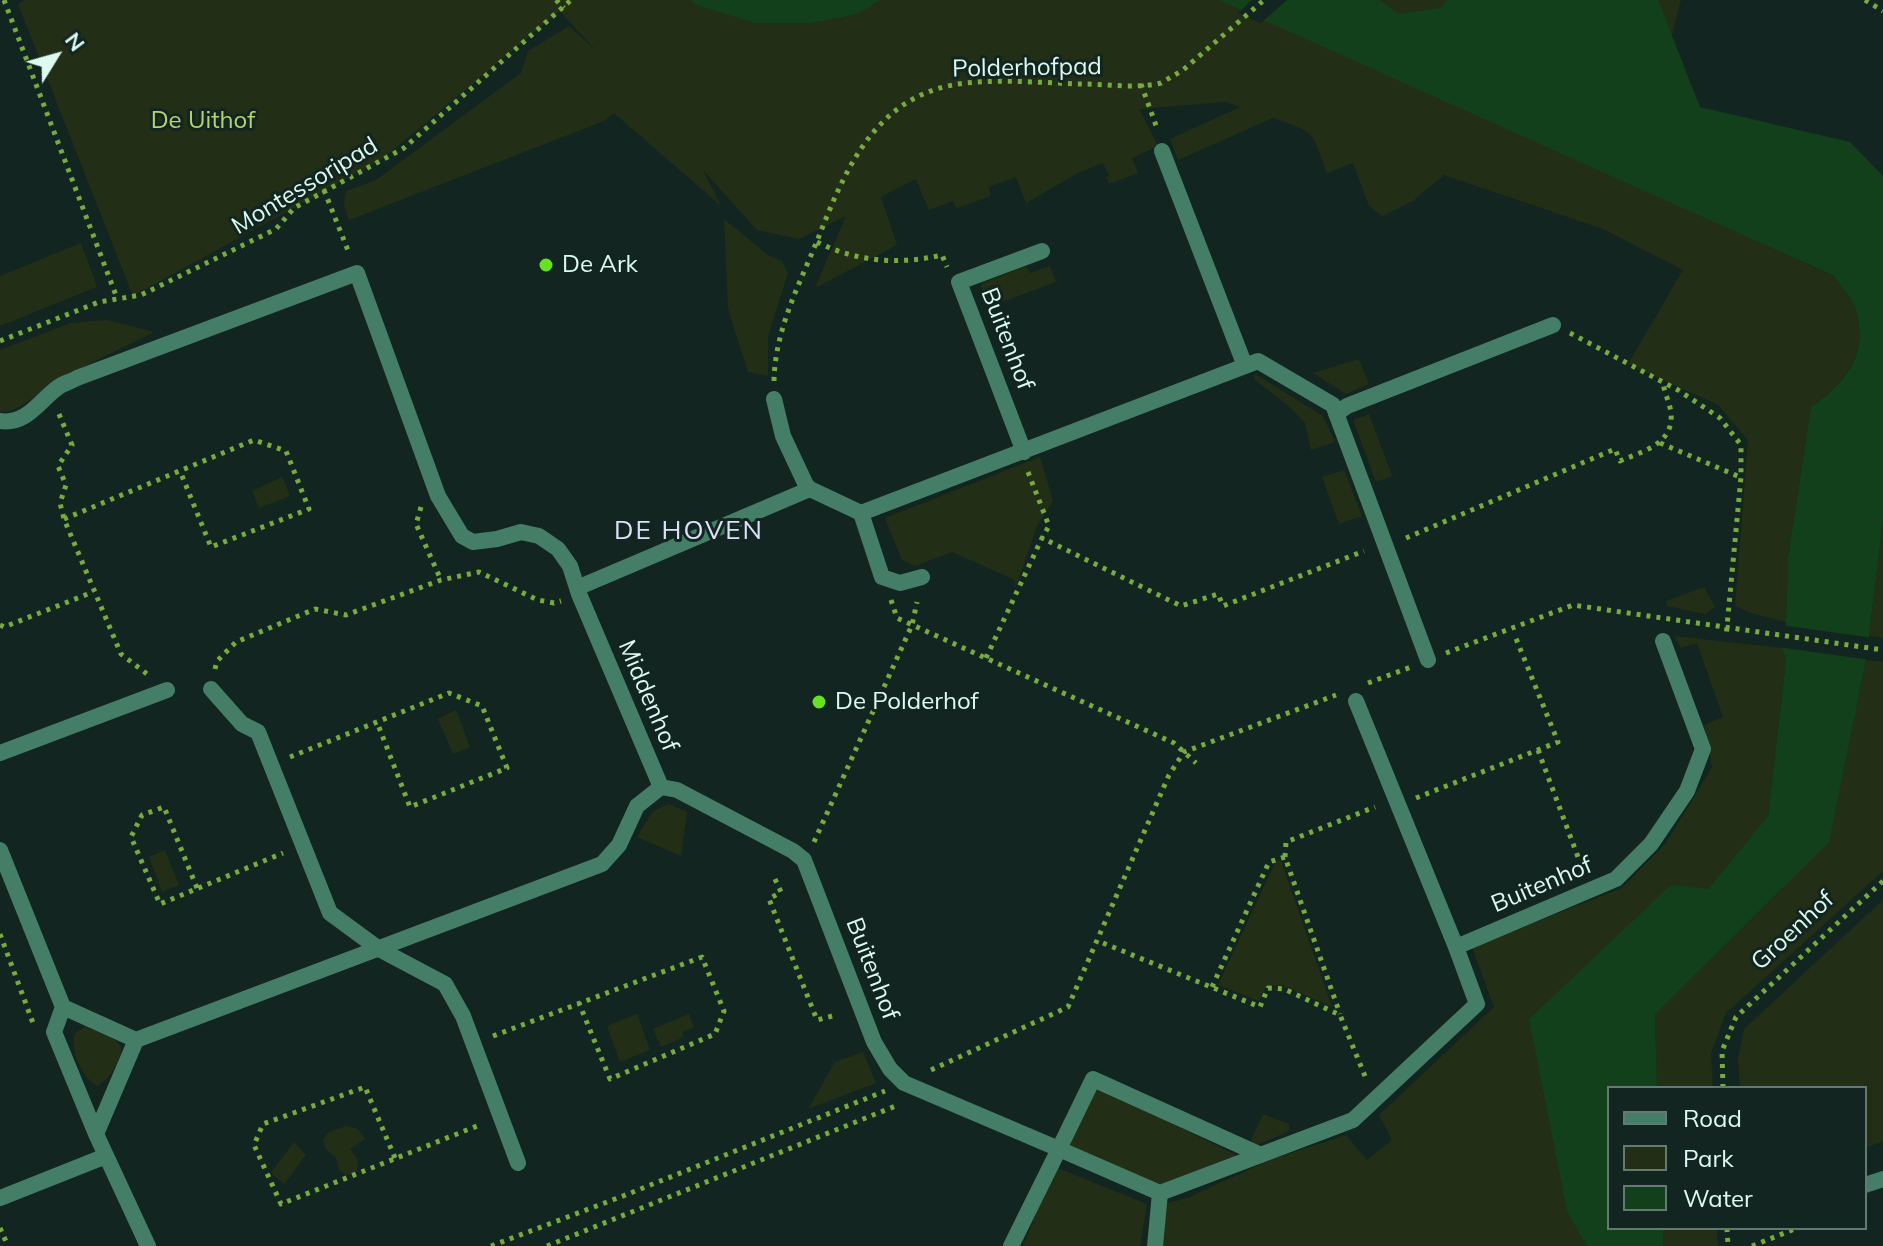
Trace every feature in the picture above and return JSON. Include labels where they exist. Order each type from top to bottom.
[{"type":"street","points":[[1162,146],[1245,366]]},
{"type":"street","name":"Buitenhof","points":[[1024,452],[959,282],[1042,251]]},
{"type":"street","points":[[0,421],[8,422],[22,417],[36,409],[58,387],[77,378],[357,273]]},
{"type":"street","name":"Middenhof","points":[[136,1040],[602,864],[619,845],[637,806],[661,787],[570,566],[558,549],[539,536],[521,532],[473,542],[462,536],[435,488],[357,273]]},
{"type":"street","points":[[1336,414],[1360,401],[1553,325]]},
{"type":"street","points":[[774,399],[783,436],[806,485],[861,513],[1258,361],[1333,405],[1428,660]]},
{"type":"street","points":[[578,591],[810,489]]},
{"type":"street","points":[[861,513],[882,577],[900,583],[922,577]]},
{"type":"street","name":"Buitenhof","points":[[1456,947],[1616,879],[1651,844],[1687,791],[1703,749],[1663,641]]},
{"type":"street","points":[[211,689],[242,724],[258,732],[330,913],[379,949],[445,984],[474,1043],[518,1163]]},
{"type":"street","points":[[0,753],[167,690]]},
{"type":"street","points":[[1155,1246],[1160,1193],[1353,1120],[1477,1004],[1352,694]]},
{"type":"street","points":[[661,787],[677,790],[793,851],[804,860]]},
{"type":"street","points":[[0,850],[63,1007],[54,1032],[96,1134],[148,1246]]},
{"type":"street","name":"Buitenhof","points":[[804,860],[874,1042],[890,1069],[904,1083],[1160,1193]]},
{"type":"street","points":[[63,1007],[136,1040],[96,1134]]},
{"type":"street","points":[[1011,1246],[1093,1079],[1261,1155]]},
{"type":"street","points":[[0,1198],[106,1156]]},
{"type":"path","points":[[4,0],[117,298]]},
{"type":"path","points":[[556,0],[564,8]]},
{"type":"path","name":"Montessoripad","points":[[0,341],[99,302],[141,295],[276,229],[294,208],[404,148],[571,0]]},
{"type":"path","name":"Polderhofpad","points":[[774,399],[775,366],[783,326],[847,170],[863,143],[887,118],[924,94],[968,83],[1156,84],[1176,76],[1264,0]]},
{"type":"path","points":[[1865,0],[1883,11]]},
{"type":"path","points":[[1141,84],[1162,146]]},
{"type":"path","points":[[324,190],[357,273]]},
{"type":"path","points":[[817,242],[858,257],[884,261],[942,255],[945,265]]},
{"type":"path","points":[[1553,325],[1663,382],[1720,418],[1741,445],[1741,477],[1726,637]]},
{"type":"path","points":[[1042,538],[1181,606],[1218,594],[1223,606],[1386,544],[1615,449],[1620,461],[1660,443],[1669,432],[1671,413],[1663,382]]},
{"type":"path","points":[[51,395],[72,445],[58,466],[66,485],[60,503],[64,519],[121,654],[167,690]]},
{"type":"path","points":[[64,519],[254,440],[286,451],[309,509],[211,547],[180,471]]},
{"type":"path","points":[[1660,443],[1741,477]]},
{"type":"path","points":[[986,658],[1004,612],[1049,526],[1024,462],[1024,452]]},
{"type":"path","points":[[435,488],[418,510],[416,524],[441,580]]},
{"type":"path","points":[[211,689],[217,661],[236,642],[315,609],[346,615],[441,580],[479,572],[538,600],[554,603],[578,591]]},
{"type":"path","points":[[882,577],[897,618],[1174,743],[1196,763]]},
{"type":"path","points":[[804,860],[912,625],[922,577]]},
{"type":"path","points":[[0,616],[2,626],[93,592]]},
{"type":"path","points":[[920,1075],[1068,1007],[1169,775],[1184,752],[1352,694],[1428,660],[1573,605],[1883,650]]},
{"type":"path","points":[[1368,1082],[1340,1015],[1285,857],[1286,842],[1558,742],[1515,636]]},
{"type":"path","points":[[271,765],[377,722],[449,693],[482,706],[507,768],[410,807],[377,722]]},
{"type":"path","points":[[1538,750],[1591,890]]},
{"type":"path","points":[[197,888],[164,807],[142,815],[131,837],[160,904],[303,845]]},
{"type":"path","points":[[1212,987],[1269,862],[1285,857]]},
{"type":"path","name":"Buitenhof","points":[[775,879],[781,892],[769,899],[817,1020],[836,1015]]},
{"type":"path","name":"Groenhof","points":[[1723,1086],[1722,1051],[1736,1017],[1883,881]]},
{"type":"path","points":[[1103,943],[1260,1007],[1268,988],[1284,989],[1340,1015]]},
{"type":"path","points":[[474,1043],[579,1003],[702,957],[724,1011],[715,1034],[610,1079],[579,1003]]},
{"type":"path","points":[[491,1246],[904,1083]]},
{"type":"path","points":[[395,1158],[365,1087],[263,1124],[254,1145],[281,1204],[502,1116]]},
{"type":"path","points":[[547,1246],[897,1105],[911,1111]]},
{"type":"path","points":[[0,1228],[8,1246]]},
{"type":"path","points":[[1752,1246],[1792,1230]]},
{"type":"green space","name":"De Uithof","points":[[25,0],[1681,0],[1632,184],[1835,277],[1853,304],[1859,324],[1857,353],[1851,365],[1844,377],[1811,407],[1788,557],[1786,622],[1735,606],[1748,440],[1718,405],[1628,364],[1683,270],[1603,229],[1444,175],[1413,201],[1382,216],[1369,206],[1353,163],[1327,173],[1310,135],[1273,118],[1178,160],[1170,139],[1240,107],[1225,102],[1139,109],[1158,146],[1132,158],[1138,173],[1109,184],[1103,163],[1078,173],[1026,203],[1016,177],[988,187],[991,196],[957,208],[953,201],[929,210],[916,179],[881,197],[897,245],[815,288],[846,216],[799,239],[757,230],[703,170],[721,206],[614,113],[604,121],[349,220],[344,205],[346,191],[376,180],[521,73],[528,51],[569,26],[597,52],[560,11],[381,160],[133,296],[18,4]]},
{"type":"green space","points":[[724,219],[768,255],[782,261],[788,273],[768,336],[768,376],[748,372],[728,309]]},
{"type":"green space","points":[[81,243],[97,287],[0,326],[0,276]]},
{"type":"green space","points":[[1026,266],[1030,273],[1050,266],[1056,282],[989,307],[980,284]]},
{"type":"green space","points":[[107,320],[154,332],[66,376],[22,406],[0,412],[0,350],[71,323]]},
{"type":"green space","points":[[1359,359],[1369,384],[1346,394],[1313,373]]},
{"type":"green space","points":[[1255,374],[1323,416],[1335,442],[1311,450],[1305,423],[1254,379]]},
{"type":"green space","points":[[1369,414],[1392,476],[1376,482],[1353,420]]},
{"type":"green space","points":[[1040,457],[1053,501],[1037,526],[1015,589],[1015,580],[952,552],[915,566],[902,560],[885,518]]},
{"type":"green space","points":[[1344,470],[1362,516],[1339,524],[1322,477]]},
{"type":"green space","points":[[282,477],[290,496],[259,508],[252,491]]},
{"type":"green space","points":[[1883,521],[1883,638],[1869,636]]},
{"type":"green space","points":[[1704,587],[1715,607],[1705,614],[1667,606],[1666,601]]},
{"type":"green space","points":[[1674,636],[1782,648],[1786,660],[1768,816],[1708,889],[1529,1019],[1589,1246],[1149,1246],[1157,1206],[1187,1198],[1272,1159],[1346,1135],[1367,1160],[1392,1140],[1379,1115],[1494,1007],[1472,947],[1622,888],[1666,843],[1712,767],[1704,725],[1723,717],[1697,643],[1681,648]]},
{"type":"green space","points":[[1866,660],[1883,662],[1883,871],[1726,1013],[1711,1053],[1713,1086],[1657,1086],[1655,1014],[1828,842]]},
{"type":"green space","points":[[456,710],[470,747],[453,754],[438,719]]},
{"type":"green space","points":[[669,804],[687,812],[681,856],[637,837],[653,811]]},
{"type":"green space","points":[[165,850],[179,885],[162,892],[149,857]]},
{"type":"green space","points":[[1276,861],[1281,861],[1332,1007],[1282,985],[1266,986],[1259,1001],[1218,985]]},
{"type":"green space","points":[[1883,900],[1883,1141],[1867,1147],[1867,1086],[1740,1086],[1738,1058],[1744,1029]]},
{"type":"green space","points":[[637,1014],[650,1050],[620,1062],[607,1026]]},
{"type":"green space","points":[[689,1014],[694,1027],[682,1032],[684,1037],[661,1047],[653,1029]]},
{"type":"green space","points":[[85,1027],[112,1038],[120,1047],[118,1061],[98,1086],[87,1077],[75,1055],[75,1033]]},
{"type":"green space","points":[[863,1052],[876,1083],[808,1109],[835,1062]]},
{"type":"green space","points":[[1096,1086],[1242,1158],[1156,1190],[1060,1154]]},
{"type":"green space","points":[[1263,1114],[1289,1124],[1289,1131],[1257,1145],[1249,1145]]},
{"type":"green space","points":[[346,1126],[358,1129],[365,1139],[350,1149],[358,1166],[355,1173],[346,1175],[339,1170],[336,1158],[326,1149],[323,1140],[329,1132]]},
{"type":"green space","points":[[294,1142],[306,1155],[284,1184],[271,1173]]},
{"type":"green space","points":[[1055,1167],[1147,1204],[1140,1246],[1023,1246]]},
{"type":"green space","points":[[1663,1230],[1717,1230],[1718,1246],[1663,1246]]},
{"type":"water","points":[[691,0],[880,0],[858,14],[811,23],[755,23],[697,5]]},
{"type":"water","points":[[1219,0],[1379,0],[1399,14],[1441,8],[1447,0],[1658,0],[1700,107],[1850,142],[1883,176],[1883,521],[1866,660],[1829,842],[1655,1014],[1657,1086],[1607,1086],[1607,1230],[1663,1230],[1663,1246],[1587,1246],[1567,1211],[1529,1019],[1671,885],[1708,889],[1768,816],[1786,660],[1782,648],[1788,557],[1811,407],[1844,377],[1857,353],[1859,339],[1855,308],[1834,276]]},
{"type":"pier","points":[[1252,0],[1287,0],[1261,23],[1238,13]]},
{"type":"pier","points":[[1781,625],[1873,638],[1870,660],[1778,647]]},
{"type":"place","name":"De Ark","points":[[546,265]]},
{"type":"place","name":"De Polderhof","points":[[819,702]]},
{"type":"district","name":"DE HOVEN","points":[[689,531]]}]
